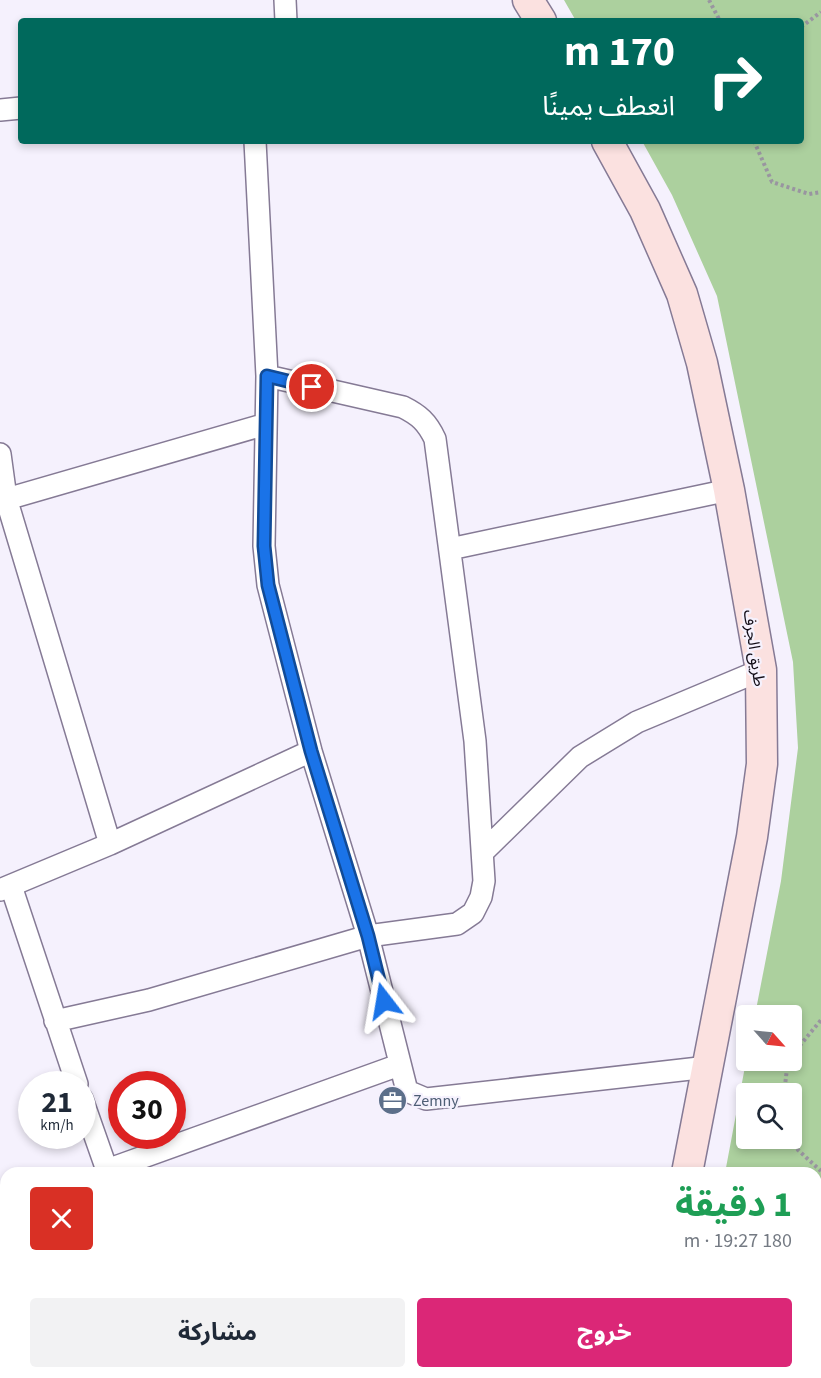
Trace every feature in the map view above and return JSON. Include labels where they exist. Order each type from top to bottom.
[{"type":"main road","points":[[528,0],[539,18]]},
{"type":"main road","name":"طريق الجرف","points":[[610,144],[645,210],[682,294],[702,363],[729,490],[761,670],[762,764],[742,897],[688,1167]]},
{"type":"street","points":[[285,0],[286,18]]},
{"type":"street","points":[[0,110],[18,108]]},
{"type":"street","points":[[255,144],[267,376],[264,546],[268,585],[311,751],[368,936],[407,1091],[426,1099],[708,1068]]},
{"type":"street","points":[[55,1021],[149,1000],[368,936],[457,924],[473,914],[481,897],[484,881],[483,852],[475,741],[435,439],[429,426],[418,414],[403,407],[267,376]]},
{"type":"street","points":[[3,499],[266,424]]},
{"type":"street","points":[[0,454],[3,499],[110,844]]},
{"type":"street","points":[[450,549],[729,490]]},
{"type":"street","points":[[483,852],[580,757],[637,722],[761,670]]},
{"type":"street","points":[[72,1071],[6,888],[110,844],[311,751]]},
{"type":"street","points":[[122,1167],[399,1065]]},
{"type":"street","points":[[96,1138],[106,1167]]},
{"type":"path","points":[[709,0],[718,18]]},
{"type":"path","points":[[804,25],[821,12]]},
{"type":"path","points":[[755,144],[772,182],[809,194],[821,192]]},
{"type":"path","points":[[802,1043],[821,1020]]},
{"type":"path","points":[[798,1149],[817,1167]]},
{"type":"green space","points":[[564,0],[821,0],[821,1167],[726,1167],[736,1114],[736,1149],[802,1149],[802,1083],[742,1083],[744,1071],[802,1071],[802,1005],[757,1005],[781,881],[798,748],[793,662],[717,296],[672,195],[644,144],[804,144],[804,18],[574,18]]},
{"type":"place","name":"Zemny","points":[[392,1100]]},
{"type":"route","points":[[312,387],[267,376],[264,546],[268,585],[311,751],[368,936],[384,1001]]}]
